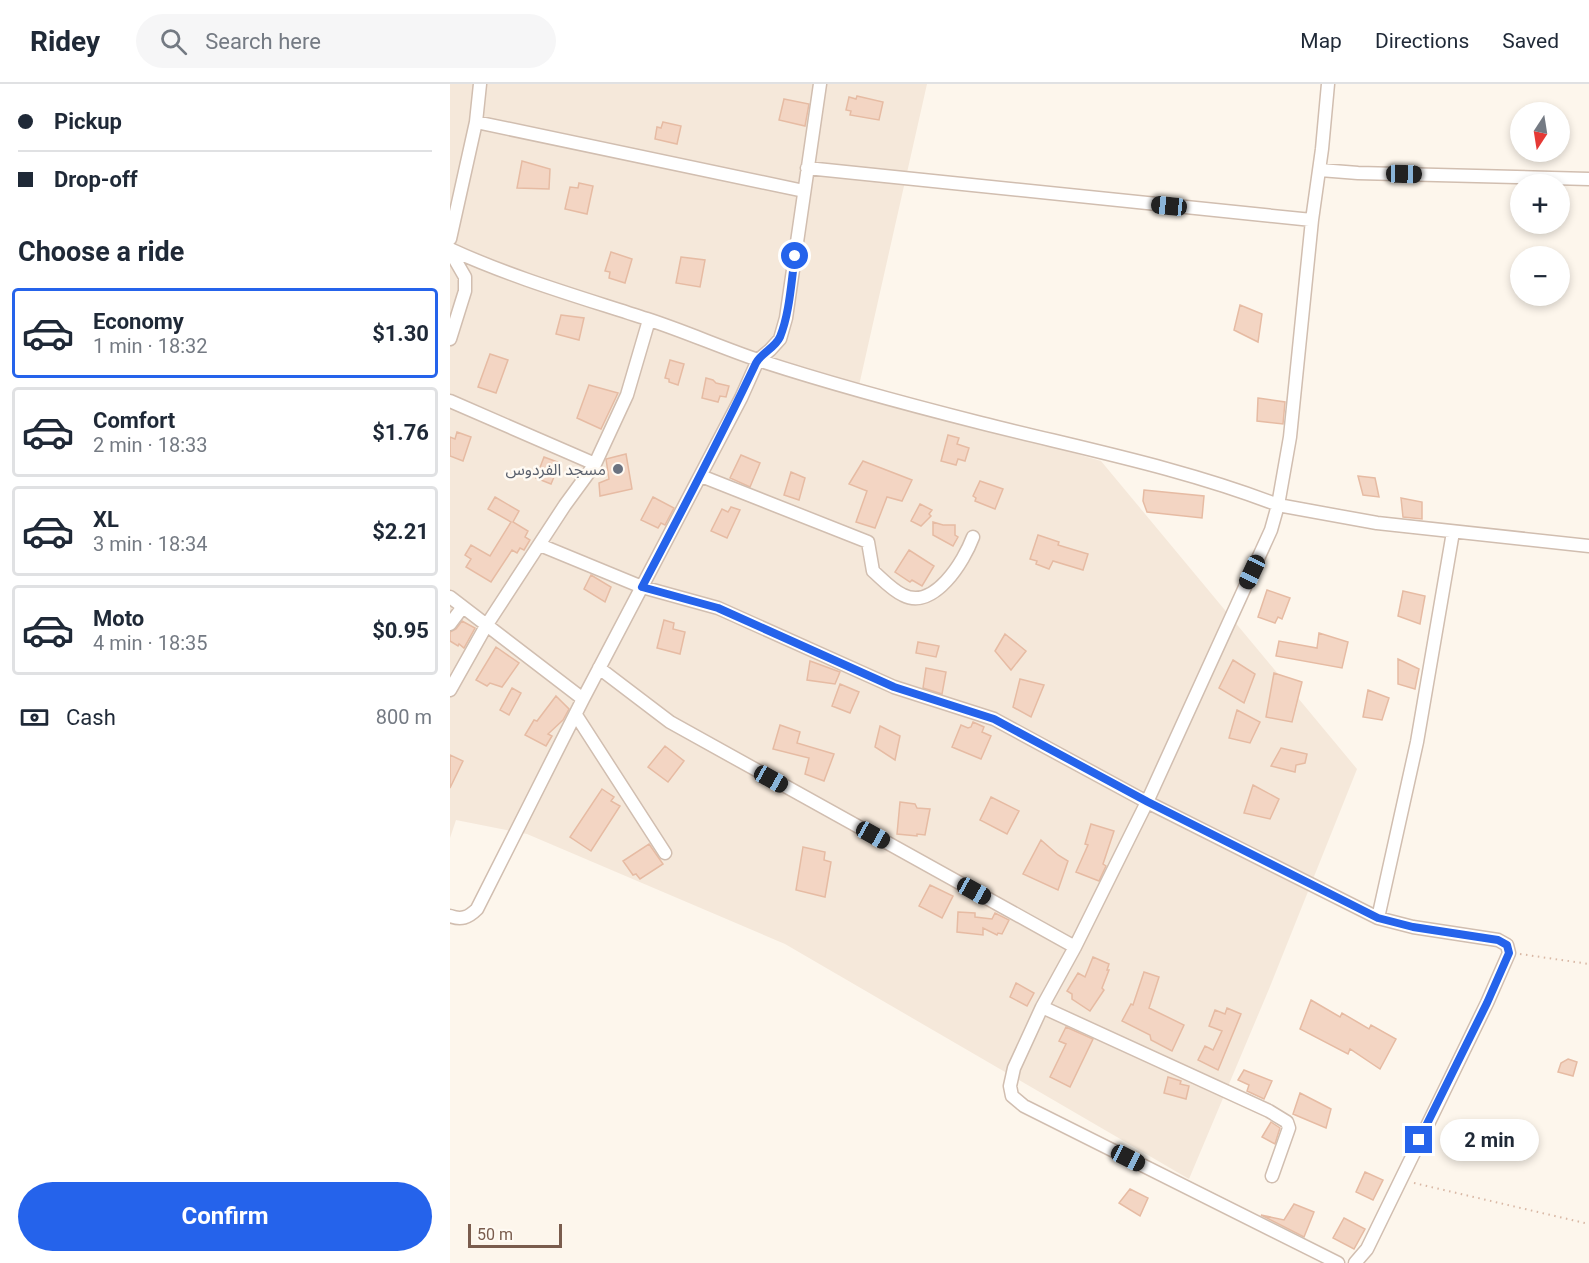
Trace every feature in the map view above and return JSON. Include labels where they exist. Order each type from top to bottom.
[{"type":"street","points":[[450,239],[476,122],[480,84]]},
{"type":"street","points":[[450,916],[461,919],[477,909],[599,668],[741,398],[758,360],[780,339],[786,318],[820,84]]},
{"type":"street","points":[[1328,84],[1290,437],[1278,505],[1271,530],[1148,802],[1042,1007],[1014,1068],[1010,1086],[1012,1096],[1024,1106],[1338,1263]]},
{"type":"street","points":[[476,122],[804,191]]},
{"type":"street","points":[[807,168],[1312,220]]},
{"type":"street","points":[[1320,170],[1589,179]]},
{"type":"street","points":[[450,250],[493,268],[649,320],[758,360],[835,384],[1223,486],[1278,505],[1377,524],[1589,546]]},
{"type":"street","points":[[450,250],[465,277],[465,291],[450,339]]},
{"type":"street","points":[[450,690],[486,626],[565,505],[595,464],[627,395],[649,320]]},
{"type":"street","points":[[450,401],[595,464]]},
{"type":"street","points":[[701,476],[868,542],[873,571],[905,597],[920,597],[940,589],[954,572],[973,537]]},
{"type":"street","points":[[1378,918],[1417,742],[1453,532]]},
{"type":"street","points":[[540,545],[642,587],[718,608],[894,687],[994,719],[1148,802],[1378,918],[1413,927],[1498,940],[1507,945],[1509,953],[1487,1003],[1367,1249],[1355,1263]]},
{"type":"street","points":[[450,597],[583,699]]},
{"type":"street","points":[[450,624],[462,608]]},
{"type":"street","points":[[599,668],[670,722],[1075,947]]},
{"type":"street","points":[[576,715],[665,852]]},
{"type":"street","points":[[1042,1007],[1269,1111],[1287,1122],[1289,1128],[1272,1176]]},
{"type":"path","points":[[1509,953],[1589,964]]},
{"type":"path","points":[[1400,1180],[1589,1224]]},
{"type":"shaded area","points":[[450,84],[927,84],[858,390],[1101,461],[1357,769],[1269,989],[1189,1179],[785,944],[527,834],[456,820],[450,838]]},
{"type":"building","points":[[857,96],[883,102],[879,120],[850,115],[851,111],[846,110],[849,97],[856,99]]},
{"type":"building","points":[[784,99],[809,104],[805,126],[779,120]]},
{"type":"building","points":[[663,122],[681,126],[677,144],[655,139],[657,127],[661,128]]},
{"type":"building","points":[[522,161],[550,169],[549,189],[517,188]]},
{"type":"building","points":[[579,183],[593,186],[587,214],[565,209],[570,187],[578,188]]},
{"type":"building","points":[[611,252],[632,259],[625,283],[609,278],[610,272],[605,271]]},
{"type":"building","points":[[681,257],[705,260],[700,287],[676,283]]},
{"type":"building","points":[[1240,305],[1262,314],[1258,342],[1234,330]]},
{"type":"building","points":[[561,315],[584,318],[579,340],[556,334]]},
{"type":"building","points":[[490,354],[508,360],[496,393],[478,387]]},
{"type":"building","points":[[670,360],[684,364],[678,385],[665,378]]},
{"type":"building","points":[[706,378],[729,386],[726,397],[720,396],[718,402],[702,398]]},
{"type":"building","points":[[589,385],[618,393],[601,429],[577,418]]},
{"type":"building","points":[[1258,398],[1285,402],[1283,424],[1257,421]]},
{"type":"building","points":[[457,432],[471,437],[463,461],[450,456],[450,437],[455,439]]},
{"type":"building","points":[[948,435],[959,438],[957,444],[969,448],[965,461],[958,459],[956,465],[941,461]]},
{"type":"building","name":"مسجد الفردوس","points":[[626,454],[632,489],[600,496],[599,483],[609,479],[606,459]]},
{"type":"building","points":[[741,455],[760,463],[750,487],[730,478]]},
{"type":"building","points":[[544,457],[560,463],[551,484],[536,478]]},
{"type":"building","points":[[863,461],[912,480],[902,501],[887,497],[875,528],[856,522],[867,491],[849,484]]},
{"type":"building","points":[[791,472],[805,478],[799,500],[784,495]]},
{"type":"building","points":[[1358,476],[1375,478],[1379,497],[1363,495]]},
{"type":"building","points":[[980,481],[1003,489],[995,509],[975,501],[976,498],[973,496]]},
{"type":"building","points":[[1144,490],[1204,496],[1202,518],[1147,512],[1143,501]]},
{"type":"building","points":[[495,497],[519,511],[513,522],[528,531],[525,537],[530,540],[524,550],[520,548],[517,553],[512,550],[491,582],[466,567],[471,559],[465,555],[471,545],[490,556],[511,522],[488,509]]},
{"type":"building","points":[[653,497],[674,508],[665,525],[661,523],[658,528],[641,520]]},
{"type":"building","points":[[1401,498],[1422,502],[1422,519],[1403,517]]},
{"type":"building","points":[[920,504],[932,510],[929,514],[931,516],[921,526],[911,521]]},
{"type":"building","points":[[731,507],[740,510],[727,538],[711,531],[722,509],[728,512]]},
{"type":"building","points":[[933,522],[955,525],[955,535],[958,537],[953,546],[933,535]]},
{"type":"building","points":[[1038,535],[1059,542],[1058,545],[1088,554],[1083,570],[1053,561],[1049,569],[1036,564],[1037,561],[1030,559]]},
{"type":"building","points":[[909,550],[934,566],[922,586],[912,580],[910,582],[895,572]]},
{"type":"building","points":[[591,575],[611,587],[605,602],[584,589]]},
{"type":"building","points":[[1267,590],[1290,598],[1282,619],[1278,617],[1275,623],[1258,617]]},
{"type":"building","points":[[1403,591],[1425,596],[1420,624],[1398,616]]},
{"type":"building","points":[[664,620],[674,623],[673,629],[685,632],[680,654],[657,648]]},
{"type":"building","points":[[462,621],[475,628],[464,648],[450,641],[450,632],[456,629]]},
{"type":"building","points":[[1319,633],[1348,642],[1342,668],[1276,656],[1279,641],[1317,648]]},
{"type":"building","points":[[1005,634],[1026,651],[1011,670],[995,651]]},
{"type":"building","points":[[918,642],[939,646],[936,657],[916,653]]},
{"type":"building","points":[[496,647],[519,663],[502,687],[490,683],[487,686],[476,680]]},
{"type":"building","points":[[1398,659],[1419,669],[1415,689],[1398,684]]},
{"type":"building","points":[[1233,660],[1255,674],[1244,703],[1219,688]]},
{"type":"building","points":[[810,661],[840,672],[835,684],[807,680]]},
{"type":"building","points":[[926,668],[946,672],[942,694],[923,688]]},
{"type":"building","points":[[1274,673],[1302,682],[1292,722],[1266,717]]},
{"type":"building","points":[[1020,679],[1044,685],[1031,717],[1013,707]]},
{"type":"building","points":[[840,684],[859,692],[850,713],[832,706]]},
{"type":"building","points":[[512,688],[521,693],[509,715],[500,710]]},
{"type":"building","points":[[1368,690],[1389,698],[1382,720],[1363,717]]},
{"type":"building","points":[[556,696],[569,709],[563,720],[548,734],[552,736],[546,746],[525,735],[534,720],[537,721]]},
{"type":"building","points":[[1237,710],[1260,722],[1250,743],[1229,738]]},
{"type":"building","points":[[973,722],[984,727],[982,732],[991,736],[981,759],[952,747],[961,725],[968,728]]},
{"type":"building","points":[[780,725],[800,732],[797,743],[834,754],[824,781],[805,774],[809,758],[773,749]]},
{"type":"building","points":[[880,726],[900,736],[895,760],[875,747]]},
{"type":"building","points":[[665,746],[684,761],[668,782],[648,767]]},
{"type":"building","points":[[1281,748],[1307,754],[1305,763],[1296,765],[1295,772],[1271,766]]},
{"type":"building","points":[[450,755],[463,761],[450,788]]},
{"type":"building","points":[[1253,785],[1279,799],[1270,819],[1244,813]]},
{"type":"building","points":[[602,789],[614,797],[611,801],[620,806],[591,851],[570,837]]},
{"type":"building","points":[[991,797],[1019,811],[1007,834],[980,820]]},
{"type":"building","points":[[900,802],[915,804],[917,808],[930,809],[925,835],[897,834]]},
{"type":"building","points":[[1091,824],[1114,831],[1103,864],[1106,866],[1099,881],[1076,872],[1088,845],[1085,844]]},
{"type":"building","points":[[1041,840],[1068,861],[1058,890],[1023,874]]},
{"type":"building","points":[[649,844],[663,864],[640,879],[636,874],[633,875],[623,861]]},
{"type":"building","points":[[803,847],[825,852],[824,860],[831,862],[825,897],[796,890]]},
{"type":"building","points":[[930,885],[953,896],[942,918],[919,906]]},
{"type":"building","points":[[958,912],[975,913],[975,917],[992,919],[995,913],[1009,920],[1002,934],[997,935],[983,928],[983,935],[957,932]]},
{"type":"building","points":[[1093,957],[1109,964],[1107,970],[1109,970],[1102,988],[1104,990],[1090,1011],[1072,999],[1072,994],[1067,991],[1078,973],[1085,977]]},
{"type":"building","points":[[1144,972],[1159,977],[1149,1008],[1184,1025],[1172,1051],[1151,1040],[1150,1035],[1122,1021],[1131,1004],[1133,1005]]},
{"type":"building","points":[[1016,983],[1034,993],[1027,1006],[1010,997]]},
{"type":"building","points":[[1311,1000],[1340,1017],[1342,1013],[1369,1029],[1371,1025],[1396,1039],[1380,1069],[1350,1049],[1348,1054],[1300,1029]]},
{"type":"building","points":[[1227,1008],[1241,1014],[1218,1070],[1198,1060],[1205,1046],[1213,1050],[1222,1031],[1209,1026],[1215,1010],[1225,1014]]},
{"type":"building","points":[[1066,1027],[1093,1039],[1070,1087],[1050,1077],[1066,1044],[1059,1041]]},
{"type":"building","points":[[1568,1059],[1577,1062],[1573,1076],[1558,1072],[1561,1063]]},
{"type":"building","points":[[1244,1070],[1272,1081],[1264,1099],[1247,1091],[1249,1085],[1238,1080]]},
{"type":"building","points":[[1168,1077],[1189,1086],[1186,1099],[1164,1093]]},
{"type":"building","points":[[1300,1093],[1331,1109],[1326,1128],[1293,1114]]},
{"type":"building","points":[[1271,1122],[1280,1128],[1275,1144],[1262,1137]]},
{"type":"building","points":[[1365,1172],[1383,1180],[1373,1200],[1356,1192]]},
{"type":"building","points":[[1130,1189],[1148,1198],[1140,1216],[1119,1203]]},
{"type":"building","points":[[1294,1204],[1314,1212],[1304,1237],[1261,1215],[1284,1220]]},
{"type":"building","points":[[1344,1218],[1365,1229],[1354,1249],[1333,1238]]},
{"type":"place","name":"مسجد الفردوس","points":[[618,469]]},
{"type":"route","points":[[795,256],[786,318],[780,339],[758,360],[741,398],[642,587],[718,608],[894,687],[994,719],[1148,802],[1378,918],[1396,924],[1498,940],[1507,945],[1509,953],[1487,1003],[1419,1140]]}]
